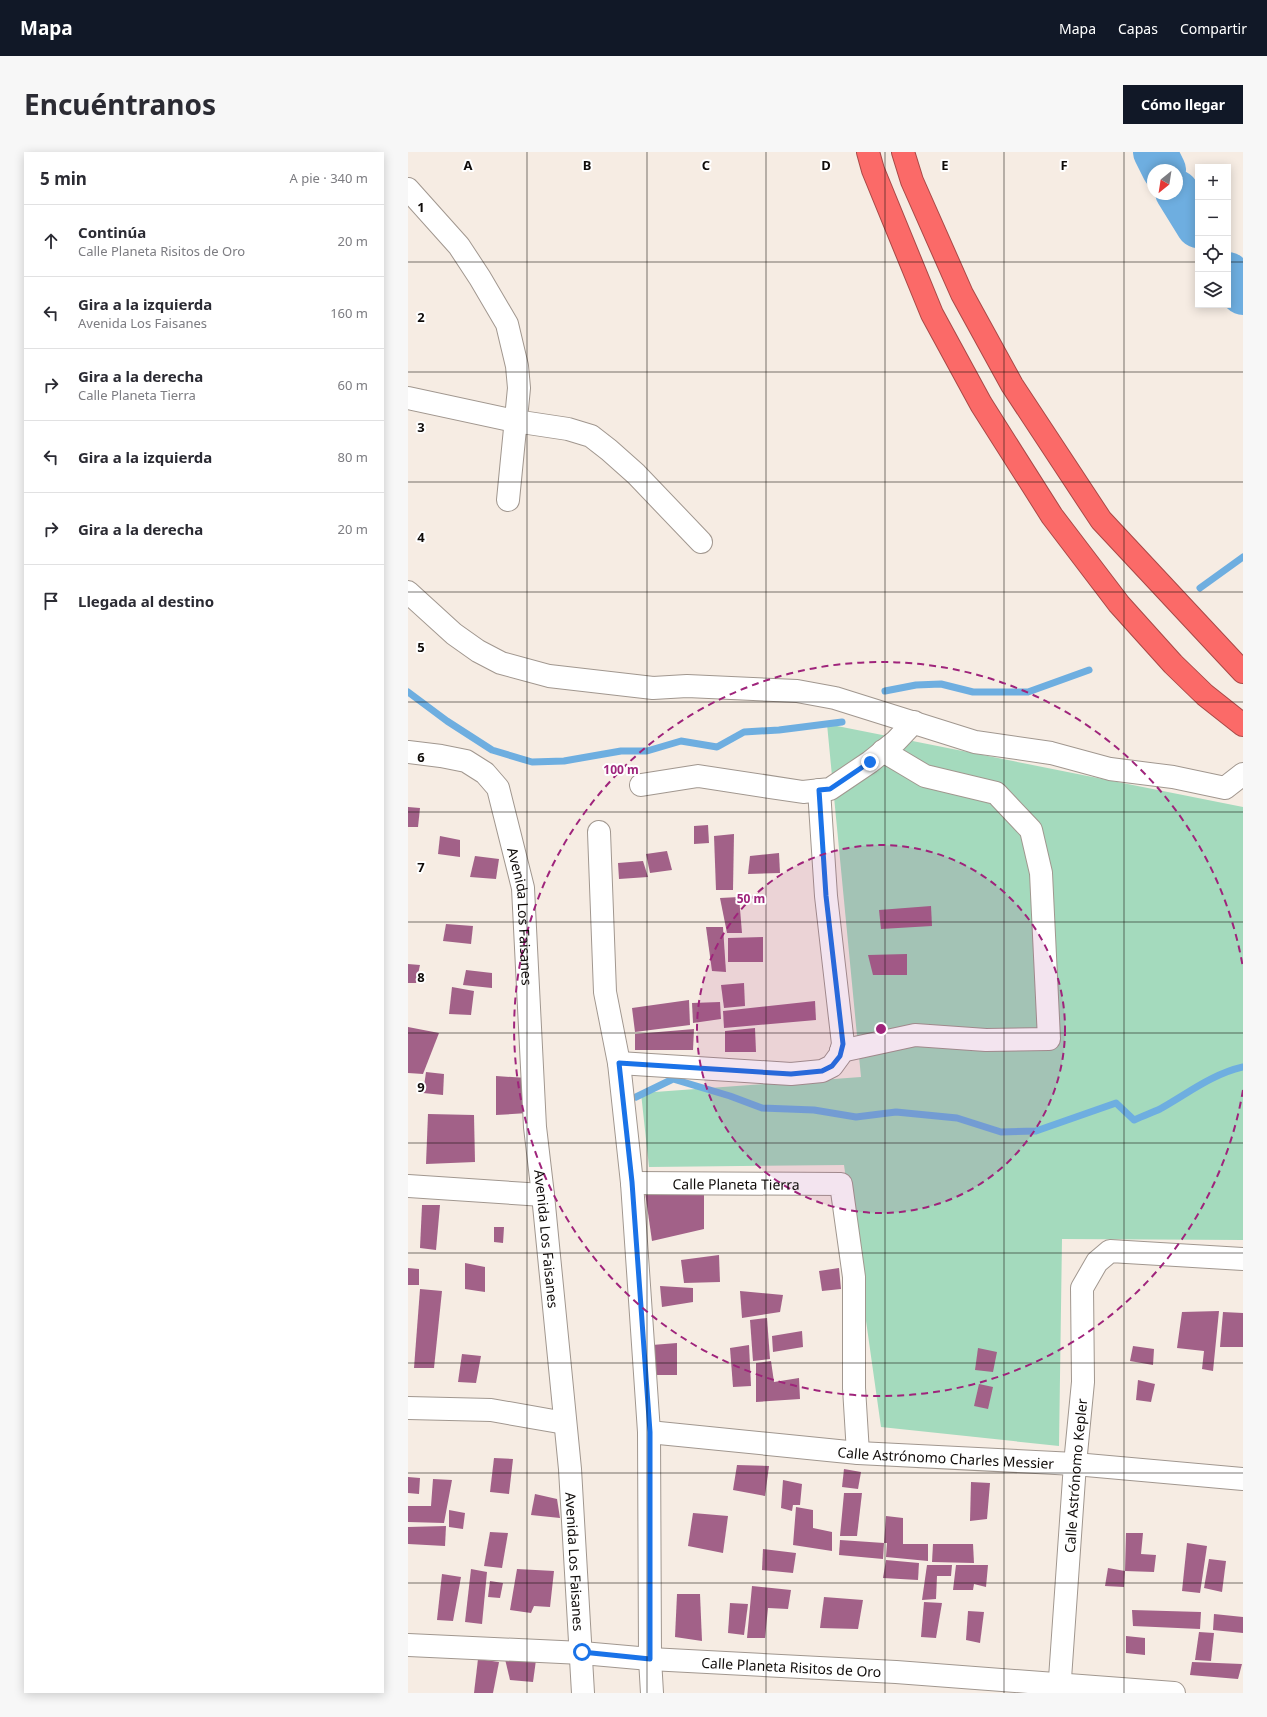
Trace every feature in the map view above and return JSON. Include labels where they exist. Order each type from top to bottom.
[{"type":"highway","points":[[868,152],[873,170],[932,314],[981,404],[1052,516],[1119,604],[1173,664],[1205,695],[1243,726]]},
{"type":"highway","points":[[903,152],[912,181],[962,294],[1012,385],[1101,520],[1241,667]]},
{"type":"street","points":[[408,189],[459,246],[507,324],[519,388],[508,500]]},
{"type":"street","points":[[408,398],[515,422],[568,429],[591,436],[636,474],[701,542]]},
{"type":"street","points":[[408,592],[454,634],[478,651],[501,663],[549,676],[653,688],[686,686],[797,691],[835,698],[975,742],[1051,753],[1110,769],[1173,777],[1225,788],[1243,774]]},
{"type":"street","points":[[641,785],[698,776],[803,792],[830,789],[896,741],[914,722]]},
{"type":"street","points":[[841,1051],[915,1035],[986,1040],[1050,1039],[1041,873],[1031,830],[996,793],[925,776],[883,751]]},
{"type":"street","name":"Avenida Los Faisanes","points":[[408,752],[466,761],[485,773],[498,788],[523,888],[535,1127],[570,1469],[582,1652],[583,1693]]},
{"type":"street","points":[[619,1063],[791,1074],[822,1071],[832,1066],[840,1056],[843,1044],[826,896],[819,790]]},
{"type":"street","points":[[599,832],[605,992],[619,1063],[632,1182],[650,1432],[650,1659],[652,1693]]},
{"type":"street","name":"Calle Planeta Tierra","points":[[632,1182],[841,1184],[854,1277],[854,1388],[858,1453]]},
{"type":"street","points":[[408,1186],[543,1195]]},
{"type":"street","name":"Calle Astrónomo Kepler","points":[[1059,1689],[1075,1464],[1083,1382],[1082,1288],[1097,1262],[1110,1250],[1243,1259]]},
{"type":"street","points":[[408,1408],[491,1410],[565,1423]]},
{"type":"street","name":"Calle Astrónomo Charles Messier","points":[[650,1432],[858,1453],[1075,1464],[1243,1478]]},
{"type":"street","name":"Calle Planeta Risitos de Oro","points":[[408,1645],[582,1652],[650,1659],[896,1672],[1059,1689],[1174,1693]]},
{"type":"green space","points":[[827,724],[1243,807],[1243,1240],[1062,1239],[1059,1446],[881,1427],[844,1165],[649,1167],[641,1093],[861,1077]]},
{"type":"building","points":[[408,807],[420,808],[418,827],[408,827]]},
{"type":"building","points":[[708,825],[709,843],[694,844],[694,826]]},
{"type":"building","points":[[734,834],[733,890],[716,890],[714,836]]},
{"type":"building","points":[[440,836],[460,840],[460,857],[438,854]]},
{"type":"building","points":[[667,851],[672,870],[650,873],[646,854]]},
{"type":"building","points":[[779,853],[780,873],[748,874],[750,856]]},
{"type":"building","points":[[475,856],[499,859],[496,879],[470,877]]},
{"type":"building","points":[[643,861],[648,877],[619,879],[618,863]]},
{"type":"building","points":[[739,897],[742,933],[727,933],[720,898]]},
{"type":"building","points":[[931,906],[932,926],[881,929],[879,910]]},
{"type":"building","points":[[446,924],[473,926],[471,944],[443,941]]},
{"type":"building","points":[[706,927],[723,927],[726,972],[712,971]]},
{"type":"building","points":[[763,937],[763,962],[728,962],[728,938]]},
{"type":"building","points":[[907,954],[907,975],[873,975],[868,955]]},
{"type":"building","points":[[408,964],[420,965],[416,983],[408,983]]},
{"type":"building","points":[[466,970],[492,973],[492,988],[463,985]]},
{"type":"building","points":[[744,983],[745,1006],[724,1008],[721,985]]},
{"type":"building","points":[[452,987],[474,991],[471,1015],[449,1014]]},
{"type":"building","points":[[689,1000],[690,1025],[635,1032],[632,1008]]},
{"type":"building","points":[[815,1001],[816,1020],[724,1028],[723,1011]]},
{"type":"building","points":[[720,1002],[721,1019],[693,1023],[692,1003]]},
{"type":"building","points":[[408,1027],[439,1033],[423,1074],[408,1073]]},
{"type":"building","points":[[755,1028],[756,1052],[725,1052],[725,1031]]},
{"type":"building","points":[[694,1029],[693,1050],[635,1050],[635,1034]]},
{"type":"building","points":[[426,1072],[444,1074],[443,1095],[423,1093]]},
{"type":"building","points":[[496,1076],[528,1078],[528,1113],[496,1115]]},
{"type":"building","points":[[428,1114],[474,1115],[475,1162],[426,1164]]},
{"type":"building","points":[[704,1191],[704,1229],[652,1241],[645,1192]]},
{"type":"building","points":[[422,1205],[440,1205],[436,1250],[420,1248]]},
{"type":"building","points":[[494,1227],[504,1227],[503,1243],[494,1242]]},
{"type":"building","points":[[719,1255],[720,1282],[684,1283],[681,1260]]},
{"type":"building","points":[[465,1263],[485,1267],[485,1292],[465,1289]]},
{"type":"building","points":[[408,1268],[419,1269],[419,1285],[408,1285]]},
{"type":"building","points":[[839,1268],[841,1289],[822,1291],[819,1271]]},
{"type":"building","points":[[660,1286],[693,1288],[693,1302],[662,1307]]},
{"type":"building","points":[[420,1289],[442,1291],[434,1368],[414,1368]]},
{"type":"building","points":[[740,1291],[783,1295],[780,1312],[742,1318]]},
{"type":"building","points":[[1219,1311],[1213,1371],[1202,1369],[1204,1351],[1177,1348],[1182,1312]]},
{"type":"building","points":[[1223,1312],[1243,1313],[1243,1347],[1220,1347]]},
{"type":"building","points":[[767,1318],[770,1359],[753,1361],[750,1320]]},
{"type":"building","points":[[802,1331],[803,1347],[773,1352],[772,1336]]},
{"type":"building","points":[[677,1343],[677,1375],[653,1375],[652,1345]]},
{"type":"building","points":[[749,1345],[751,1386],[733,1387],[730,1348]]},
{"type":"building","points":[[1133,1346],[1154,1349],[1153,1365],[1130,1361]]},
{"type":"building","points":[[978,1348],[997,1352],[993,1372],[975,1370]]},
{"type":"building","points":[[462,1354],[481,1356],[476,1383],[458,1382]]},
{"type":"building","points":[[771,1361],[774,1382],[799,1378],[800,1399],[756,1402],[756,1363]]},
{"type":"building","points":[[1138,1380],[1155,1384],[1151,1402],[1136,1400]]},
{"type":"building","points":[[979,1384],[993,1387],[988,1409],[974,1406]]},
{"type":"building","points":[[494,1458],[513,1459],[509,1494],[490,1492]]},
{"type":"building","points":[[737,1465],[769,1466],[765,1496],[733,1490]]},
{"type":"building","points":[[844,1469],[861,1472],[858,1489],[842,1487]]},
{"type":"building","points":[[408,1477],[420,1478],[419,1494],[408,1493]]},
{"type":"building","points":[[433,1479],[452,1480],[444,1523],[408,1522],[408,1506],[431,1506]]},
{"type":"building","points":[[783,1480],[802,1484],[800,1505],[793,1505],[792,1511],[781,1508]]},
{"type":"building","points":[[971,1482],[990,1483],[987,1519],[970,1521]]},
{"type":"building","points":[[844,1493],[862,1493],[857,1536],[840,1536]]},
{"type":"building","points":[[535,1494],[557,1499],[560,1518],[531,1515]]},
{"type":"building","points":[[796,1507],[813,1510],[813,1528],[832,1532],[832,1551],[793,1545]]},
{"type":"building","points":[[449,1510],[465,1513],[463,1529],[449,1527]]},
{"type":"building","points":[[693,1513],[728,1516],[723,1553],[688,1546]]},
{"type":"building","points":[[886,1516],[903,1518],[903,1544],[928,1544],[928,1561],[886,1557],[887,1543],[884,1543]]},
{"type":"building","points":[[446,1526],[445,1546],[408,1544],[408,1527]]},
{"type":"building","points":[[490,1532],[508,1533],[502,1568],[484,1566]]},
{"type":"building","points":[[1126,1533],[1143,1533],[1141,1554],[1156,1555],[1154,1572],[1125,1571]]},
{"type":"building","points":[[840,1540],[884,1543],[883,1559],[839,1555]]},
{"type":"building","points":[[1187,1543],[1207,1546],[1200,1593],[1182,1591]]},
{"type":"building","points":[[933,1544],[973,1544],[974,1563],[932,1562]]},
{"type":"building","points":[[763,1549],[796,1553],[793,1573],[762,1570]]},
{"type":"building","points":[[1209,1559],[1226,1561],[1222,1592],[1204,1588]]},
{"type":"building","points":[[886,1560],[919,1563],[918,1580],[883,1578]]},
{"type":"building","points":[[927,1565],[952,1565],[951,1576],[937,1576],[936,1599],[922,1600]]},
{"type":"building","points":[[956,1565],[988,1565],[986,1587],[974,1584],[973,1590],[953,1590]]},
{"type":"building","points":[[1108,1568],[1125,1571],[1124,1587],[1105,1586]]},
{"type":"building","points":[[471,1569],[487,1572],[482,1624],[465,1622]]},
{"type":"building","points":[[517,1569],[554,1571],[550,1607],[534,1606],[531,1613],[510,1610]]},
{"type":"building","points":[[442,1574],[461,1577],[453,1621],[437,1620]]},
{"type":"building","points":[[490,1581],[503,1583],[500,1598],[488,1597]]},
{"type":"building","points":[[752,1586],[791,1590],[788,1609],[768,1608],[765,1638],[747,1638]]},
{"type":"building","points":[[677,1594],[700,1594],[702,1641],[675,1637]]},
{"type":"building","points":[[824,1597],[863,1600],[858,1629],[820,1628]]},
{"type":"building","points":[[924,1602],[942,1603],[936,1638],[921,1637]]},
{"type":"building","points":[[730,1603],[748,1604],[744,1635],[728,1633]]},
{"type":"building","points":[[1132,1610],[1201,1612],[1200,1629],[1133,1626]]},
{"type":"building","points":[[968,1611],[984,1612],[980,1643],[966,1640]]},
{"type":"building","points":[[1214,1614],[1243,1617],[1243,1633],[1213,1630]]},
{"type":"building","points":[[1199,1632],[1214,1633],[1211,1661],[1195,1660]]},
{"type":"building","points":[[1126,1636],[1145,1638],[1145,1655],[1126,1653]]},
{"type":"building","points":[[478,1659],[499,1662],[493,1693],[474,1693]]},
{"type":"building","points":[[505,1659],[536,1660],[533,1682],[510,1680]]},
{"type":"building","points":[[1192,1662],[1242,1664],[1238,1679],[1190,1675]]},
{"type":"waterway","points":[[1155,152],[1161,164]]},
{"type":"waterway","points":[[1182,200],[1195,221]]},
{"type":"waterway","points":[[1231,278],[1243,293]]},
{"type":"waterway","points":[[1200,588],[1243,557]]},
{"type":"waterway","points":[[885,691],[916,685],[941,684],[973,692],[1028,692],[1089,670]]},
{"type":"waterway","points":[[408,692],[447,721],[492,750],[532,762],[564,761],[621,751],[647,751],[681,741],[717,747],[744,732],[779,730],[842,722]]},
{"type":"waterway","points":[[636,1097],[673,1079],[730,1096],[762,1108],[814,1110],[856,1117],[896,1112],[957,1118],[1001,1132],[1036,1131],[1116,1103],[1134,1120],[1160,1109],[1210,1079],[1243,1067]]},
{"type":"route","points":[[582,1652],[650,1659],[650,1432],[632,1182],[619,1063],[791,1074],[822,1071],[832,1066],[840,1056],[843,1044],[826,896],[819,790],[830,789],[870,762]]}]
